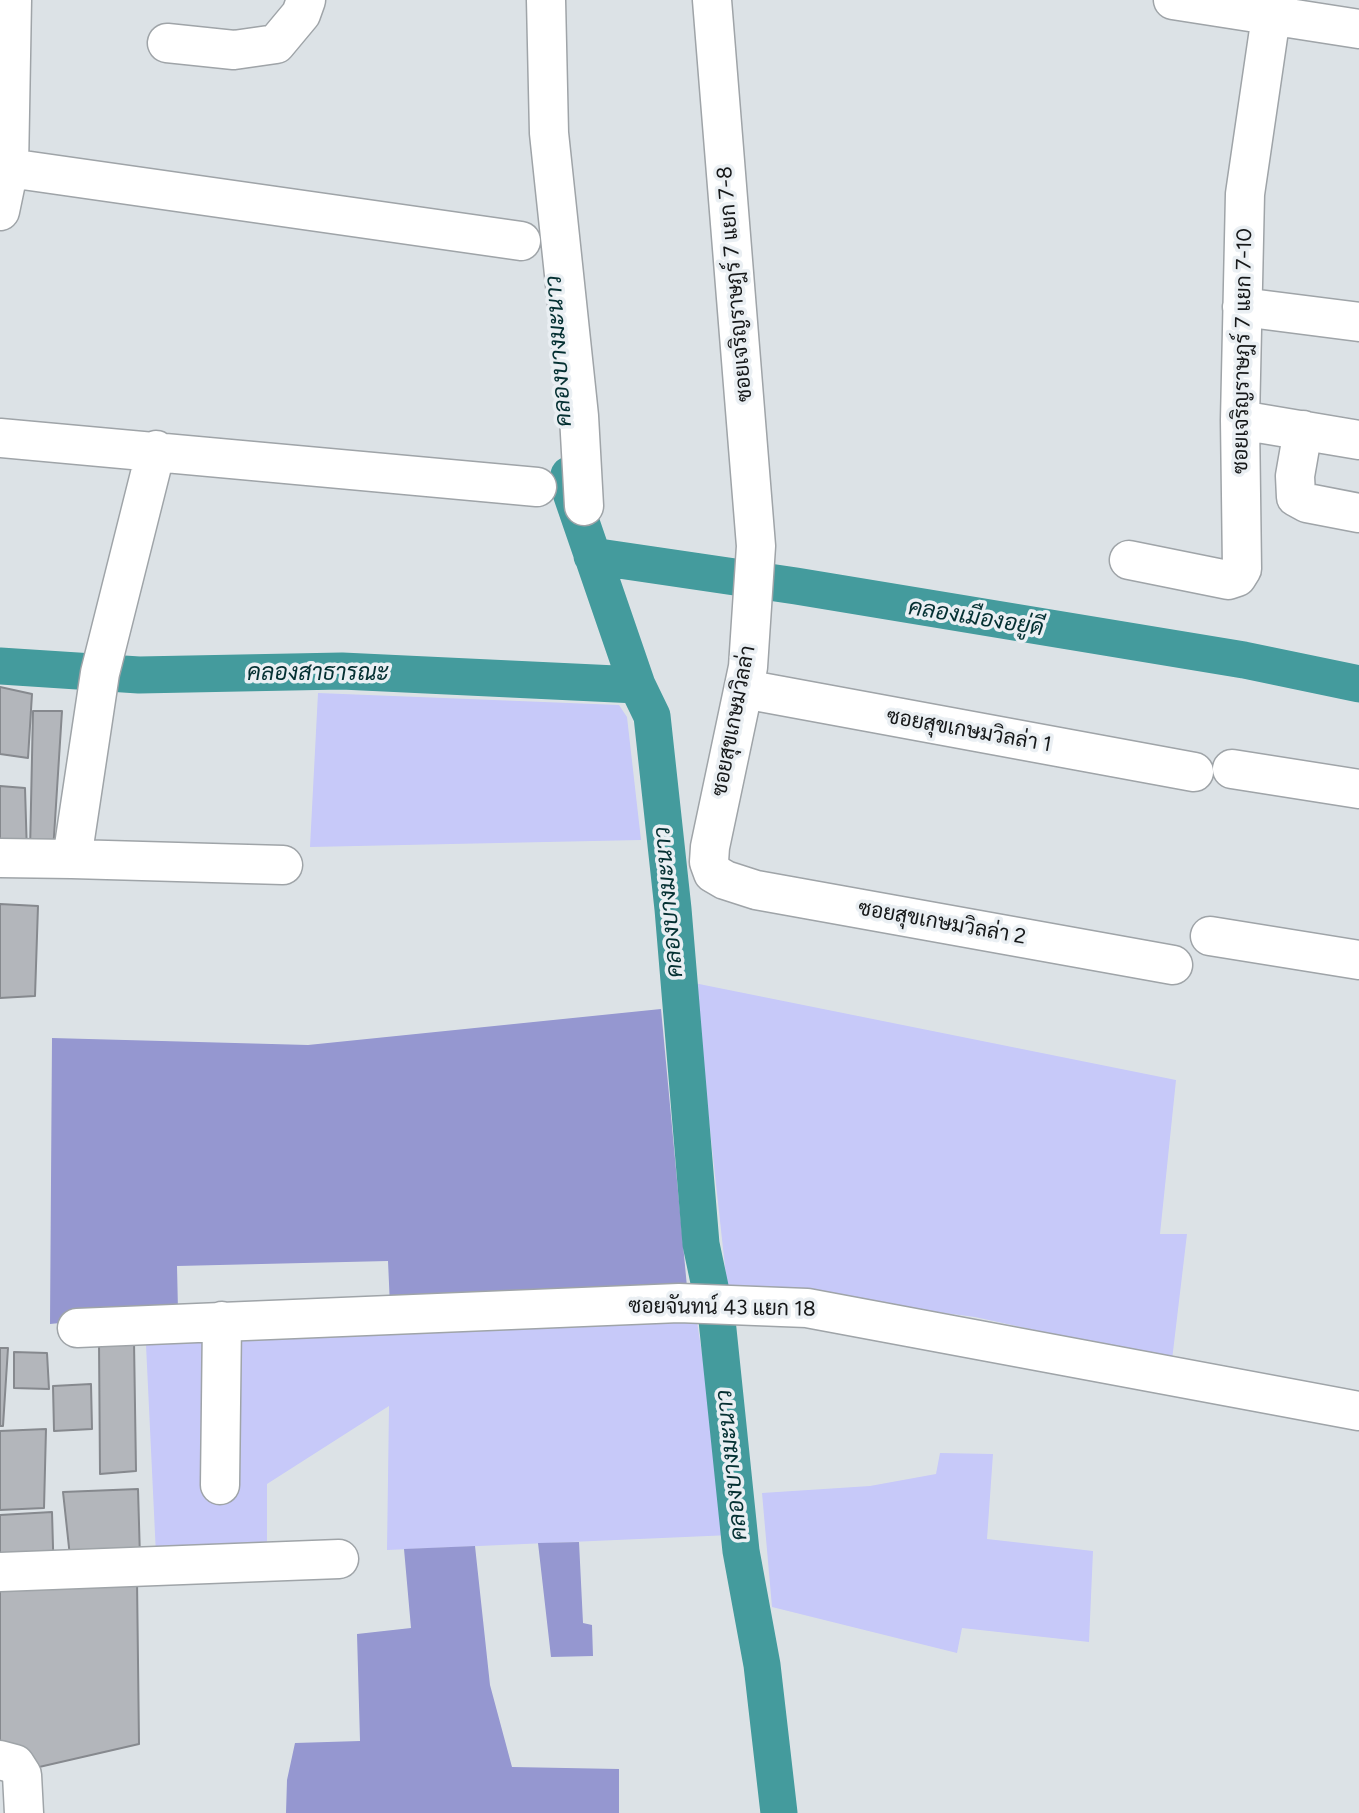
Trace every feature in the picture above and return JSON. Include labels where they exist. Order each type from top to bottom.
[{"type":"street","points":[[0,211],[9,168],[12,0]]},
{"type":"street","points":[[167,43],[234,50],[276,44],[301,14],[306,0]]},
{"type":"street","points":[[546,0],[549,133],[579,416],[583,506]]},
{"type":"street","name":"ซอยเจริญราษฎร์ 7 แยก 7-8","points":[[712,0],[756,546],[754,586]]},
{"type":"street","points":[[1173,0],[1359,29]]},
{"type":"street","name":"ซอยเจริญราษฎร์ 7 แยก 7-10","points":[[1129,560],[1228,580],[1237,577],[1242,569],[1240,420],[1245,194],[1271,16]]},
{"type":"street","points":[[9,168],[521,241]]},
{"type":"street","points":[[1242,307],[1359,322]]},
{"type":"street","points":[[1240,420],[1359,440]]},
{"type":"street","points":[[1303,430],[1295,476],[1296,497],[1307,503],[1359,513]]},
{"type":"street","points":[[0,438],[156,450],[537,487]]},
{"type":"street","points":[[72,859],[100,673],[156,450]]},
{"type":"street","name":"ซอยสุขเกษมวิลล่า","points":[[713,873],[709,862],[710,847],[744,689],[754,586]]},
{"type":"street","name":"ซอยสุขเกษมวิลล่า 1","points":[[744,689],[1194,772]]},
{"type":"street","points":[[1232,769],[1359,789]]},
{"type":"street","points":[[0,858],[283,865]]},
{"type":"street","name":"ซอยสุขเกษมวิลล่า 2","points":[[713,873],[756,890],[1173,965]]},
{"type":"street","points":[[1210,936],[1359,960]]},
{"type":"street","name":"ซอยจันทน์ 43 แยก 18","points":[[77,1328],[680,1303],[807,1308],[1359,1411]]},
{"type":"street","points":[[220,1485],[222,1321]]},
{"type":"street","points":[[0,1572],[339,1559]]},
{"type":"street","points":[[0,1760],[15,1764],[22,1775],[24,1813]]},
{"type":"shaded area","points":[[318,693],[619,705],[627,717],[641,840],[310,847]]},
{"type":"shaded area","points":[[694,983],[1176,1080],[1160,1234],[1187,1234],[1172,1360],[975,1317],[727,1285]]},
{"type":"shaded area","points":[[661,1009],[687,1287],[390,1306],[388,1261],[177,1266],[178,1311],[50,1324],[52,1038],[308,1045]]},
{"type":"shaded area","points":[[697,1322],[731,1535],[387,1550],[389,1406],[267,1484],[267,1550],[156,1555],[146,1345],[238,1333]]},
{"type":"shaded area","points":[[940,1453],[993,1454],[987,1539],[1093,1551],[1089,1642],[962,1628],[957,1653],[772,1607],[762,1493],[870,1486],[936,1474]]},
{"type":"shaded area","points":[[579,1542],[583,1623],[592,1625],[593,1656],[551,1657],[538,1543]]},
{"type":"shaded area","points":[[475,1546],[490,1685],[512,1767],[619,1769],[619,1813],[286,1813],[287,1780],[295,1743],[360,1741],[357,1634],[411,1628],[404,1549]]},
{"type":"building","points":[[0,687],[32,694],[28,758],[0,754]]},
{"type":"building","points":[[33,711],[62,711],[53,852],[30,851]]},
{"type":"building","points":[[0,786],[25,788],[27,854],[0,853]]},
{"type":"building","points":[[0,904],[38,906],[35,996],[0,998]]},
{"type":"building","points":[[99,1341],[134,1341],[136,1471],[100,1474]]},
{"type":"building","points":[[0,1348],[8,1348],[3,1426],[0,1426]]},
{"type":"building","points":[[14,1352],[47,1353],[49,1389],[14,1388]]},
{"type":"building","points":[[91,1384],[92,1429],[54,1431],[53,1386]]},
{"type":"building","points":[[46,1429],[44,1508],[0,1510],[0,1431]]},
{"type":"building","points":[[138,1489],[140,1558],[71,1566],[63,1492]]},
{"type":"building","points":[[52,1512],[54,1582],[0,1584],[0,1515]]},
{"type":"building","points":[[137,1579],[139,1744],[0,1776],[0,1589]]},
{"type":"waterway","name":"คลองบางมะนาว","points":[[569,475],[571,493],[637,685],[652,716],[673,909],[701,1244],[717,1320],[741,1551],[762,1665],[779,1813]]},
{"type":"waterway","name":"คลองเมืองอยู่ดี","points":[[592,556],[796,586],[1244,660],[1359,684]]},
{"type":"waterway","name":"คลองสาธารณะ","points":[[0,666],[139,675],[342,671],[637,685]]}]
